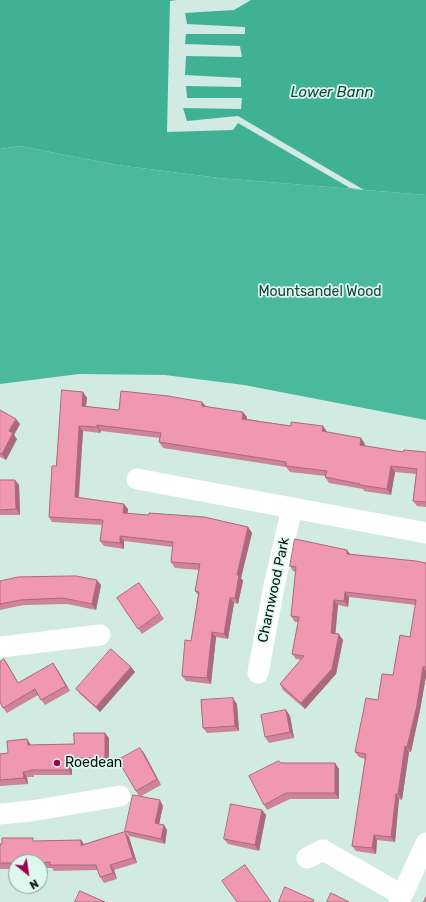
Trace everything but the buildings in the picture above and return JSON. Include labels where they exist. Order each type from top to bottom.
[{"type":"street","points":[[137,479],[426,533]]},
{"type":"street","name":"Charnwood Park","points":[[258,673],[274,586],[292,508]]},
{"type":"street","points":[[0,647],[100,635]]},
{"type":"street","points":[[0,814],[31,811],[120,796]]},
{"type":"street","points":[[307,858],[323,850],[400,898],[426,843]]},
{"type":"green space","name":"Mountsandel Wood","points":[[20,146],[117,165],[219,178],[426,195],[426,420],[244,385],[165,375],[79,374],[0,384],[0,149]]},
{"type":"water","name":"Lower Bann","points":[[0,0],[426,0],[426,195],[219,178],[117,165],[20,146],[0,149]]},
{"type":"pier","points":[[251,0],[234,10],[185,13],[187,24],[245,27],[245,34],[186,34],[185,44],[240,46],[242,57],[186,56],[185,75],[241,78],[241,87],[186,86],[187,98],[242,98],[241,109],[183,108],[187,121],[238,116],[364,190],[350,188],[238,123],[233,130],[167,132],[170,1]]},
{"type":"place","name":"Roedean","points":[[57,763]]}]
